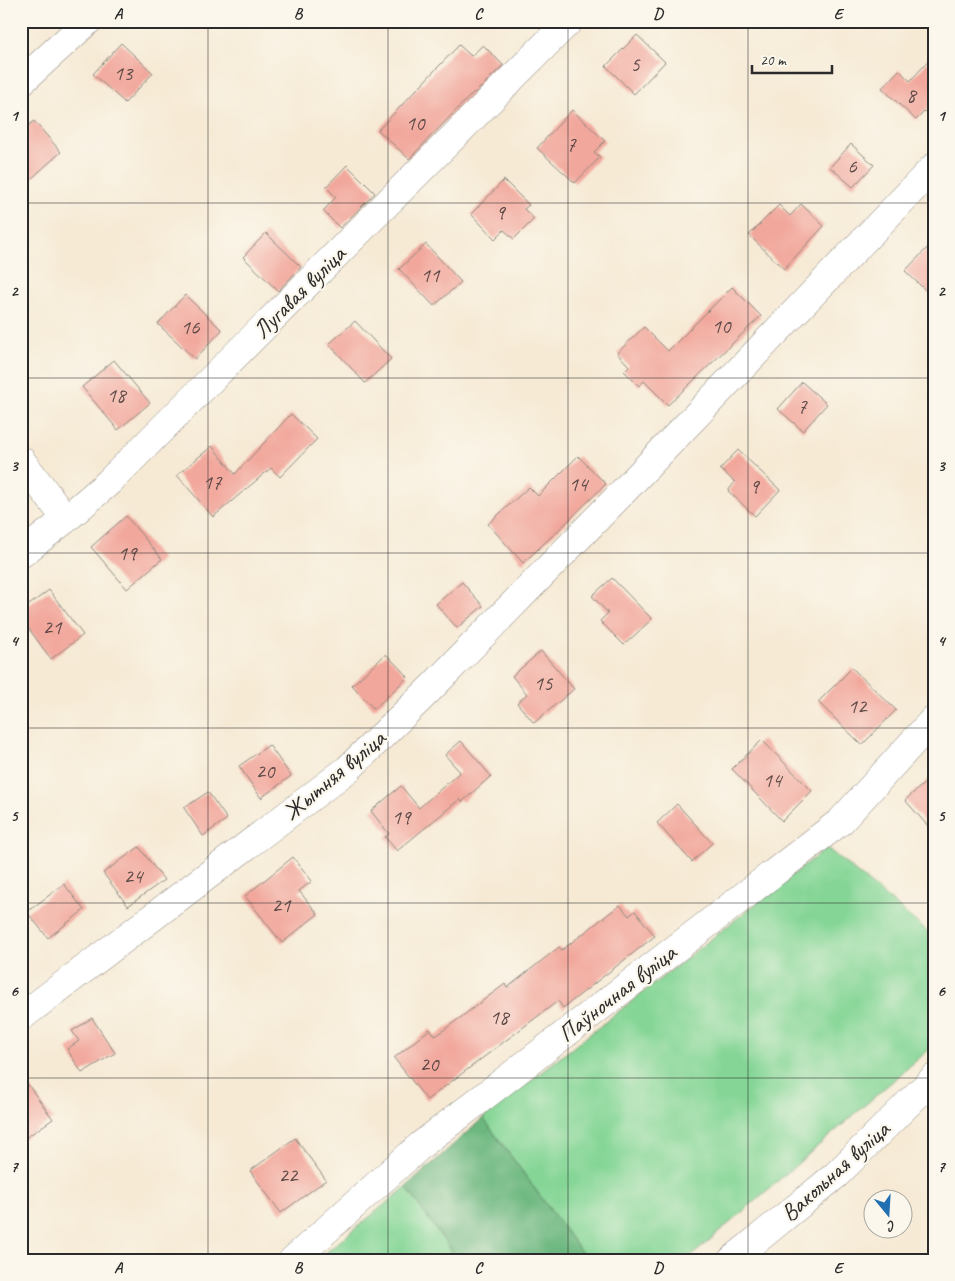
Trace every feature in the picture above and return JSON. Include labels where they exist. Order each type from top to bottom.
[{"type":"street","points":[[21,82],[88,21]]},
{"type":"street","name":"Лугавая вуліца","points":[[21,554],[109,482],[569,21]]},
{"type":"street","name":"Жытняя вуліца","points":[[21,1017],[348,769],[430,690],[616,499],[934,167]]},
{"type":"street","points":[[21,460],[66,519]]},
{"type":"street","name":"Паўночная вуліца","points":[[292,1260],[421,1145],[841,821],[934,719]]},
{"type":"street","name":"Вакольная вуліца","points":[[732,1260],[836,1175],[934,1078]]},
{"type":"green space","points":[[827,848],[934,937],[934,1045],[687,1260],[587,1260],[483,1118]]},
{"type":"green space","points":[[483,1118],[587,1260],[458,1260],[406,1187]]},
{"type":"green space","points":[[406,1187],[458,1260],[317,1260]]},
{"type":"building","points":[[637,35],[665,62],[634,94],[606,66]]},
{"type":"building","points":[[121,43],[153,73],[125,103],[93,74]]},
{"type":"building","points":[[459,45],[471,56],[483,45],[503,65],[409,159],[378,130]]},
{"type":"building","points":[[934,55],[934,102],[916,120],[882,88],[899,70],[910,81]]},
{"type":"building","points":[[572,110],[605,141],[594,152],[600,157],[575,183],[537,148]]},
{"type":"building","points":[[34,121],[61,152],[31,179],[21,168],[21,132]]},
{"type":"building","points":[[851,144],[874,165],[853,187],[830,167]]},
{"type":"building","points":[[347,165],[375,193],[340,228],[323,211],[336,197],[326,187]]},
{"type":"building","points":[[504,180],[529,205],[524,209],[534,219],[514,239],[504,230],[495,239],[471,214]]},
{"type":"building","points":[[801,204],[824,226],[784,269],[749,235],[779,205],[790,216]]},
{"type":"building","points":[[266,233],[301,267],[278,291],[243,257]]},
{"type":"building","points":[[934,241],[934,298],[905,271]]},
{"type":"building","points":[[426,244],[461,282],[434,306],[399,269]]},
{"type":"building","points":[[732,287],[761,316],[668,405],[644,381],[639,386],[624,371],[629,366],[617,353],[644,327],[668,351]]},
{"type":"building","points":[[185,295],[222,330],[195,359],[158,324]]},
{"type":"building","points":[[355,321],[391,359],[365,383],[329,344]]},
{"type":"building","points":[[114,360],[150,403],[118,430],[82,387]]},
{"type":"building","points":[[802,382],[827,404],[803,431],[778,409]]},
{"type":"building","points":[[291,414],[317,439],[280,477],[271,468],[213,517],[177,475],[212,446],[235,474]]},
{"type":"building","points":[[738,450],[780,490],[755,516],[728,491],[735,482],[720,469]]},
{"type":"building","points":[[578,456],[606,484],[523,563],[488,524],[529,487],[538,496]]},
{"type":"building","points":[[126,516],[162,559],[127,589],[91,547]]},
{"type":"building","points":[[612,578],[652,619],[624,645],[600,621],[608,613],[592,596]]},
{"type":"building","points":[[462,582],[483,606],[457,628],[436,604]]},
{"type":"building","points":[[49,590],[83,635],[51,659],[21,618],[21,611]]},
{"type":"building","points":[[541,651],[574,689],[534,723],[517,703],[527,694],[512,676]]},
{"type":"building","points":[[386,654],[408,677],[374,709],[352,685]]},
{"type":"building","points":[[852,668],[896,710],[862,745],[818,702]]},
{"type":"building","points":[[762,740],[812,791],[782,821],[732,769]]},
{"type":"building","points":[[461,741],[491,776],[462,802],[460,799],[397,851],[385,837],[389,834],[371,811],[401,786],[419,808],[460,772],[445,755]]},
{"type":"building","points":[[269,745],[291,776],[261,798],[239,766]]},
{"type":"building","points":[[934,775],[934,833],[905,800]]},
{"type":"building","points":[[208,792],[227,819],[203,836],[184,808]]},
{"type":"building","points":[[677,804],[712,843],[692,862],[657,823]]},
{"type":"building","points":[[139,847],[164,880],[128,906],[103,873]]},
{"type":"building","points":[[293,857],[312,881],[299,891],[318,914],[282,943],[245,896]]},
{"type":"building","points":[[64,884],[84,910],[48,938],[27,912]]},
{"type":"building","points":[[620,905],[629,916],[635,911],[655,936],[563,1008],[558,1001],[427,1100],[394,1058],[430,1029],[436,1036],[505,984],[507,988],[559,947],[562,950]]},
{"type":"building","points":[[92,1018],[115,1053],[82,1073],[67,1049],[79,1041],[72,1031]]},
{"type":"building","points":[[21,1075],[53,1119],[21,1141]]},
{"type":"building","points":[[295,1138],[326,1180],[281,1213],[250,1171]]}]
